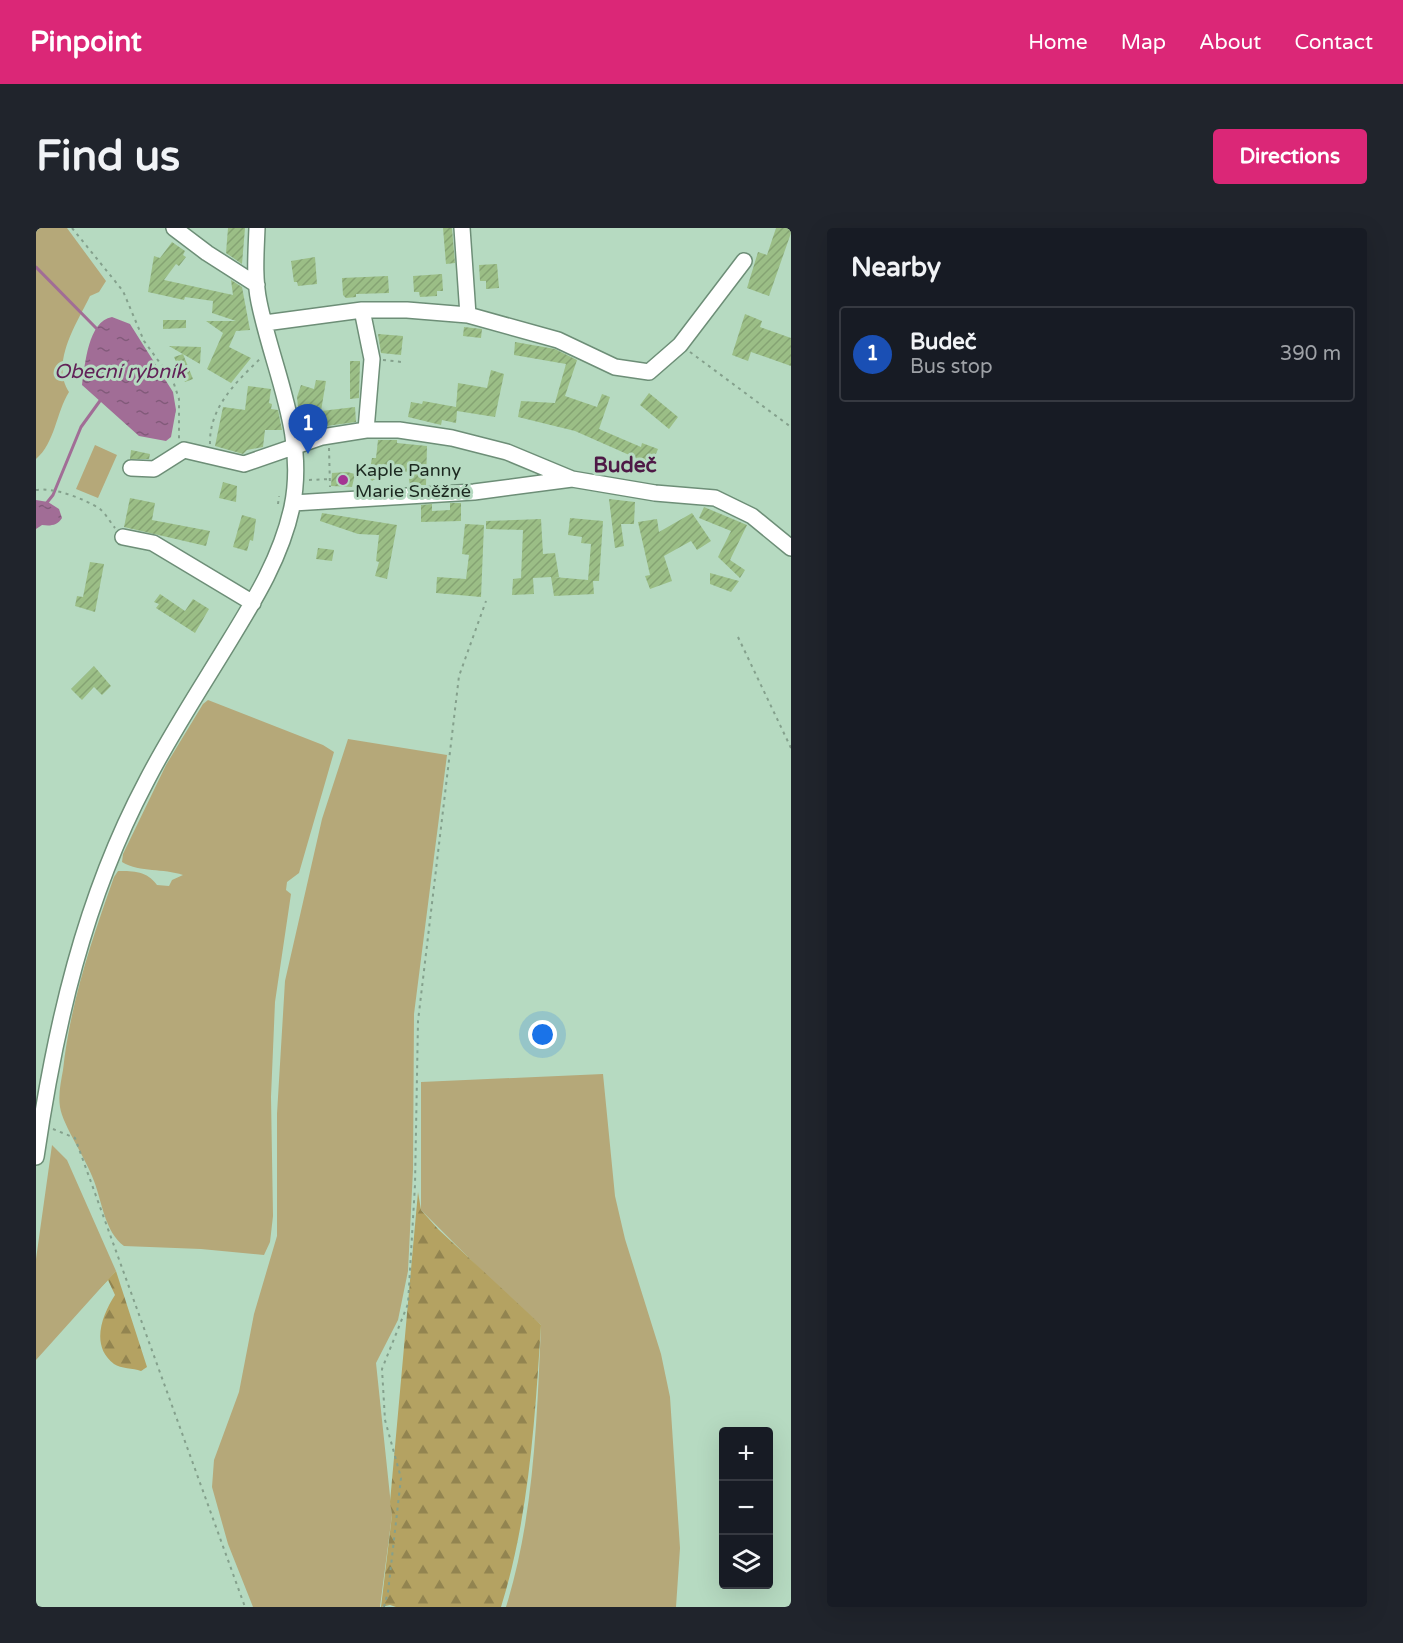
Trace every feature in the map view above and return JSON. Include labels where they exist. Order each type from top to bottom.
[{"type":"street","points":[[174,228],[207,254],[257,285]]},
{"type":"street","points":[[36,1157],[59,1022],[84,932],[110,858],[146,780],[253,603],[279,550],[286,503],[296,477],[295,447],[288,407],[257,285],[257,228]]},
{"type":"street","points":[[462,228],[468,315]]},
{"type":"street","points":[[265,323],[362,310],[406,310],[468,315],[558,340],[615,367],[649,372],[680,345],[744,261]]},
{"type":"street","points":[[362,310],[372,359],[366,430]]},
{"type":"street","points":[[131,468],[154,469],[184,450],[244,464],[322,437],[366,430],[399,430],[452,438],[507,452],[572,479],[656,494],[715,498],[752,516],[791,548]]},
{"type":"street","points":[[286,503],[474,492],[572,479]]},
{"type":"street","points":[[123,537],[153,543],[253,603]]},
{"type":"path","points":[[72,228],[123,291],[144,341],[173,381],[179,399],[177,430],[184,450]]},
{"type":"path","points":[[680,345],[791,427]]},
{"type":"path","points":[[213,457],[210,429],[219,406],[240,378],[262,357]]},
{"type":"path","points":[[372,359],[402,362]]},
{"type":"path","points":[[307,480],[330,479],[329,448]]},
{"type":"path","points":[[36,490],[43,489],[80,499],[100,510],[123,537]]},
{"type":"path","points":[[280,492],[286,503]]},
{"type":"path","points":[[384,1607],[401,1478],[385,1420],[382,1368],[408,1304],[415,1185],[418,1021],[459,676],[486,601]]},
{"type":"path","points":[[738,638],[791,748]]},
{"type":"path","points":[[41,1125],[75,1138],[245,1607]]},
{"type":"shaded area","points":[[36,228],[67,228],[106,281],[99,292],[90,296],[68,343],[62,369],[69,392],[47,445],[36,459]]},
{"type":"shaded area","points":[[95,445],[117,455],[98,498],[76,489]]},
{"type":"shaded area","points":[[208,700],[323,745],[334,752],[299,873],[287,882],[286,890],[291,894],[275,1002],[271,1097],[273,1216],[270,1242],[264,1255],[201,1249],[124,1246],[108,1225],[94,1181],[65,1123],[59,1102],[66,1045],[76,996],[114,877],[118,871],[135,872],[144,874],[157,885],[169,886],[172,880],[183,875],[129,865],[122,862],[123,854],[166,765],[203,704]]},
{"type":"shaded area","points":[[348,739],[447,755],[414,1014],[413,1170],[408,1271],[398,1320],[376,1363],[392,1515],[380,1607],[253,1607],[228,1544],[212,1487],[214,1460],[239,1392],[254,1314],[277,1236],[277,1114],[285,981],[322,819]]},
{"type":"shaded area","points":[[603,1074],[615,1196],[625,1239],[661,1354],[670,1397],[680,1548],[676,1607],[506,1607],[523,1538],[528,1503],[536,1432],[541,1325],[508,1297],[421,1210],[421,1082]]},
{"type":"shaded area","points":[[52,1145],[67,1160],[116,1271],[36,1360],[36,1259]]},
{"type":"green space","points":[[418,1192],[421,1210],[438,1229],[541,1325],[529,1468],[511,1573],[501,1607],[396,1607],[390,1605],[381,1607],[392,1515],[390,1502]]},
{"type":"green space","points":[[116,1271],[147,1367],[141,1371],[114,1364],[107,1357],[100,1340],[106,1312],[115,1295],[108,1280],[98,1290]]},
{"type":"water","name":"Obecní rybník","points":[[112,317],[130,324],[173,392],[176,410],[171,437],[166,441],[139,436],[82,385],[86,356],[93,335],[104,320]]},
{"type":"water","points":[[36,500],[48,502],[59,509],[62,518],[60,521],[53,525],[42,525],[36,529]]},
{"type":"building","points":[[228,228],[245,228],[242,264],[226,253]]},
{"type":"building","points":[[443,228],[452,228],[455,263],[446,264]]},
{"type":"building","points":[[776,228],[791,228],[791,233],[769,296],[747,288],[758,252],[767,255]]},
{"type":"building","points":[[172,242],[185,251],[183,255],[186,257],[179,266],[176,264],[164,280],[233,295],[231,280],[242,287],[250,330],[236,331],[229,347],[251,358],[231,383],[207,369],[223,333],[206,321],[236,321],[212,313],[213,301],[185,297],[184,300],[148,292],[154,256],[160,258]]},
{"type":"building","points":[[315,257],[317,284],[298,286],[297,282],[294,282],[291,261]]},
{"type":"building","points":[[497,264],[499,288],[486,289],[486,281],[480,281],[479,265]]},
{"type":"building","points":[[442,274],[443,291],[437,291],[437,296],[420,297],[419,292],[414,292],[413,276]]},
{"type":"building","points":[[388,276],[389,293],[356,294],[356,297],[346,298],[343,295],[342,278]]},
{"type":"building","points":[[745,314],[762,321],[760,327],[791,338],[791,366],[751,352],[748,361],[732,355]]},
{"type":"building","points":[[163,320],[186,320],[186,328],[163,329]]},
{"type":"building","points":[[464,327],[482,329],[481,338],[463,336]]},
{"type":"building","points":[[378,334],[403,336],[401,355],[381,353]]},
{"type":"building","points":[[515,342],[555,349],[577,360],[565,396],[597,407],[602,394],[610,397],[599,429],[641,447],[642,443],[658,449],[650,468],[635,462],[636,458],[575,431],[518,417],[521,401],[555,403],[566,364],[514,355]]},
{"type":"building","points":[[169,346],[201,347],[200,364]]},
{"type":"building","points":[[183,354],[193,379],[185,382],[174,357]]},
{"type":"building","points":[[350,361],[360,361],[359,398],[350,399]]},
{"type":"building","points":[[491,370],[504,374],[495,417],[457,411],[456,423],[442,420],[441,425],[408,417],[411,402],[422,404],[423,401],[456,407],[458,383],[487,388]]},
{"type":"building","points":[[316,380],[326,381],[321,411],[355,407],[356,422],[319,427],[320,419],[299,417],[297,397],[301,385],[314,389]]},
{"type":"building","points":[[248,386],[271,389],[269,403],[272,404],[271,409],[278,410],[282,430],[265,430],[263,447],[247,450],[243,454],[215,446],[223,407],[245,410]]},
{"type":"building","points":[[649,393],[678,417],[669,429],[640,405]]},
{"type":"building","points":[[378,440],[397,440],[397,443],[427,446],[426,485],[410,486],[408,472],[388,470],[382,471],[380,476],[372,481],[364,471],[370,469],[372,458],[376,458]]},
{"type":"building","points":[[131,450],[150,454],[149,459],[130,459]]},
{"type":"building","name":"Kaple Panny Marie Sněžné","points":[[332,473],[355,474],[352,487],[331,486]]},
{"type":"building","points":[[223,482],[237,486],[236,502],[219,498]]},
{"type":"building","points":[[130,498],[155,503],[152,520],[210,531],[206,546],[124,527]]},
{"type":"building","points":[[609,499],[635,502],[634,524],[621,524],[624,546],[615,548]]},
{"type":"building","points":[[450,503],[461,503],[461,521],[421,522],[421,505],[432,504],[432,511],[450,510]]},
{"type":"building","points":[[704,507],[747,525],[730,560],[745,570],[740,578],[718,557],[731,531],[699,518]]},
{"type":"building","points":[[322,513],[397,525],[387,579],[375,576],[379,562],[376,561],[379,535],[358,534],[320,521]]},
{"type":"building","points":[[692,513],[711,541],[697,550],[691,541],[664,556],[672,581],[650,589],[645,576],[650,575],[638,522],[657,519],[659,532]]},
{"type":"building","points":[[242,515],[256,519],[253,541],[250,540],[247,551],[233,547]]},
{"type":"building","points":[[570,518],[603,521],[599,581],[593,581],[594,594],[554,596],[551,577],[533,578],[534,594],[512,595],[513,579],[521,578],[523,530],[486,529],[486,521],[541,519],[543,554],[555,553],[559,577],[554,577],[588,580],[591,544],[581,543],[582,537],[568,535]]},
{"type":"building","points":[[465,524],[484,525],[481,597],[436,593],[437,577],[466,579],[469,555],[462,554]]},
{"type":"building","points":[[318,548],[334,550],[332,561],[316,559]]},
{"type":"building","points":[[90,562],[104,564],[95,612],[75,606],[77,596],[83,597]]},
{"type":"building","points":[[710,573],[739,581],[731,592],[710,584]]},
{"type":"building","points":[[160,594],[185,611],[193,599],[209,609],[195,633],[156,608],[159,604],[154,602]]},
{"type":"building","points":[[94,666],[111,686],[102,695],[94,687],[82,700],[71,689]]},
{"type":"waterway","points":[[36,267],[98,330]]},
{"type":"waterway","points":[[45,505],[53,495],[81,427],[102,398]]},
{"type":"place","name":"Budeč","points":[[308,454]]},
{"type":"place","name":"Kaple Panny Marie Sněžné","points":[[343,480]]},
{"type":"district","name":"Budeč","points":[[625,465]]}]
